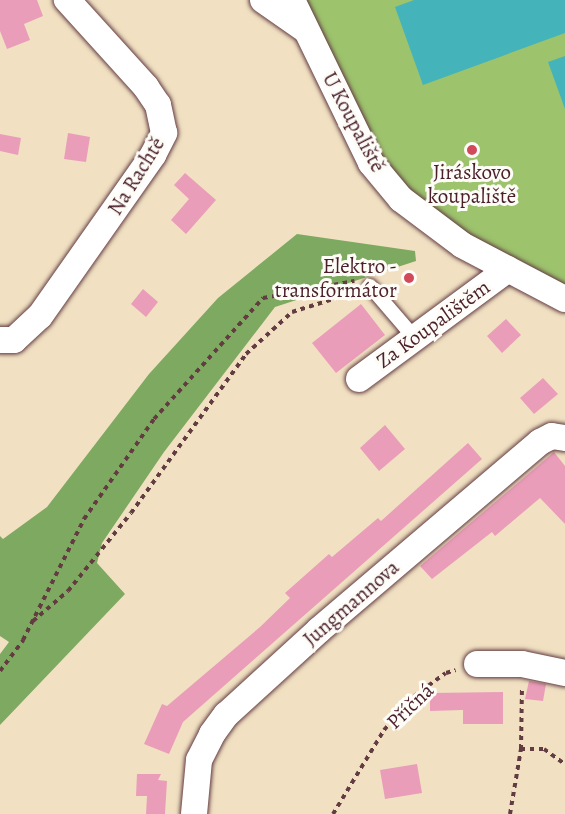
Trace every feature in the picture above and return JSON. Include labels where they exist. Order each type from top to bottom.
[{"type":"street","name":"Na Rachtě","points":[[0,340],[14,340],[40,316],[153,155],[164,133],[158,105],[146,87],[67,0]]},
{"type":"street","points":[[263,0],[306,30]]},
{"type":"street","name":"U Koupaliště","points":[[292,0],[371,163],[400,199],[462,245],[565,298]]},
{"type":"street","name":"Za Koupalištěm","points":[[359,379],[413,336],[508,269]]},
{"type":"street","name":"Jungmannova","points":[[194,814],[199,760],[212,734],[226,715],[319,630],[540,442],[552,436],[565,438]]},
{"type":"street","points":[[477,664],[522,664],[565,673]]},
{"type":"lane","points":[[371,287],[413,336]]},
{"type":"path","points":[[0,671],[32,623],[84,519],[154,419],[263,298],[370,278],[371,287],[292,312],[276,324],[236,367],[131,513],[68,591],[32,623]]},
{"type":"path","name":"Příčná","points":[[333,814],[384,730],[414,696],[446,673],[477,664]]},
{"type":"path","points":[[510,814],[521,749],[522,664]]},
{"type":"path","points":[[521,749],[544,749],[565,764]]},
{"type":"green space","name":"Jiráskovo koupaliště","points":[[304,0],[565,0],[565,285],[448,226],[405,192],[351,107]]},
{"type":"green space","points":[[297,234],[415,251],[416,261],[275,307],[164,452],[102,543],[97,563],[125,594],[0,725],[0,654],[9,642],[0,636],[0,536],[3,539],[47,507],[149,374],[218,298]]},
{"type":"water","points":[[414,0],[565,0],[565,33],[423,85],[395,7]]},
{"type":"water","points":[[565,56],[565,109],[548,62]]},
{"type":"building","points":[[0,0],[37,0],[43,16],[24,24],[30,40],[7,49],[0,31]]},
{"type":"building","points":[[68,133],[90,137],[86,162],[64,159]]},
{"type":"building","points":[[0,134],[21,138],[18,155],[0,151]]},
{"type":"building","points":[[185,173],[216,200],[186,234],[171,220],[189,199],[174,185]]},
{"type":"building","points":[[143,289],[158,302],[146,317],[131,304]]},
{"type":"building","points":[[361,304],[385,335],[336,373],[312,343]]},
{"type":"building","points":[[506,319],[521,335],[502,353],[487,336]]},
{"type":"building","points":[[543,378],[558,394],[534,414],[520,398]]},
{"type":"building","points":[[385,425],[405,449],[379,471],[360,448]]},
{"type":"building","points":[[468,443],[482,459],[183,722],[169,754],[144,744],[162,704],[167,706],[260,627],[290,598],[285,593],[329,554],[332,557],[378,518],[381,521]]},
{"type":"building","points":[[554,452],[565,466],[565,524],[540,498],[495,536],[492,532],[432,579],[420,566]]},
{"type":"building","points":[[529,681],[546,684],[543,701],[525,699]]},
{"type":"building","points":[[503,692],[503,724],[463,724],[463,710],[430,711],[430,693]]},
{"type":"building","points":[[417,764],[422,793],[385,799],[380,770]]},
{"type":"building","points":[[137,774],[161,774],[158,780],[167,781],[165,814],[146,814],[147,796],[136,796]]},
{"type":"place","name":"Jiráskovo koupaliště","points":[[472,150]]},
{"type":"place","name":"Elektro - transformátor","points":[[409,278]]}]
